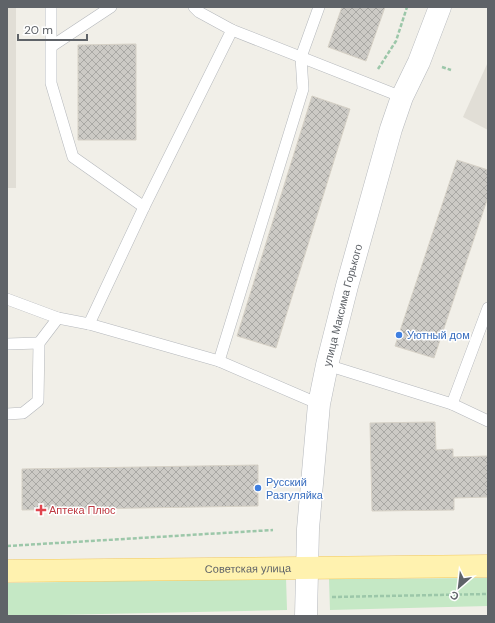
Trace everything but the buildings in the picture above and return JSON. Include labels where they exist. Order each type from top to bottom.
[{"type":"main road","name":"Советская улица","points":[[7,571],[488,566]]},
{"type":"street","name":"улица Максима Горького","points":[[306,616],[308,529],[319,404],[327,365],[347,286],[391,129],[402,97],[427,44],[440,7]]},
{"type":"lane","points":[[51,7],[51,83],[73,157],[144,207]]},
{"type":"lane","points":[[52,46],[111,7]]},
{"type":"lane","points":[[194,7],[198,12],[232,30],[402,97]]},
{"type":"lane","points":[[218,361],[303,89],[301,57],[319,7]]},
{"type":"lane","points":[[89,324],[144,207],[232,30]]},
{"type":"lane","points":[[7,298],[58,318],[89,324],[218,361],[319,404]]},
{"type":"lane","points":[[452,404],[488,308]]},
{"type":"lane","points":[[7,414],[23,414],[38,400],[39,344],[58,318]]},
{"type":"lane","points":[[7,344],[39,344]]},
{"type":"lane","points":[[327,365],[452,404],[488,421]]},
{"type":"path","points":[[369,83],[396,41],[407,7]]},
{"type":"path","points":[[7,546],[273,530]]},
{"type":"path","points":[[332,597],[488,594]]},
{"type":"shaded area","points":[[7,7],[16,7],[16,188],[7,188]]},
{"type":"shaded area","points":[[488,62],[488,130],[463,117]]},
{"type":"green space","points":[[286,578],[287,610],[7,616],[7,583]]},
{"type":"green space","points":[[488,578],[488,606],[330,610],[329,579]]},
{"type":"place","name":"Уютный дом","points":[[399,335]]},
{"type":"place","name":"Русский Разгуляйка","points":[[258,488]]},
{"type":"place","name":"Аптека Плюс","points":[[41,510]]}]
